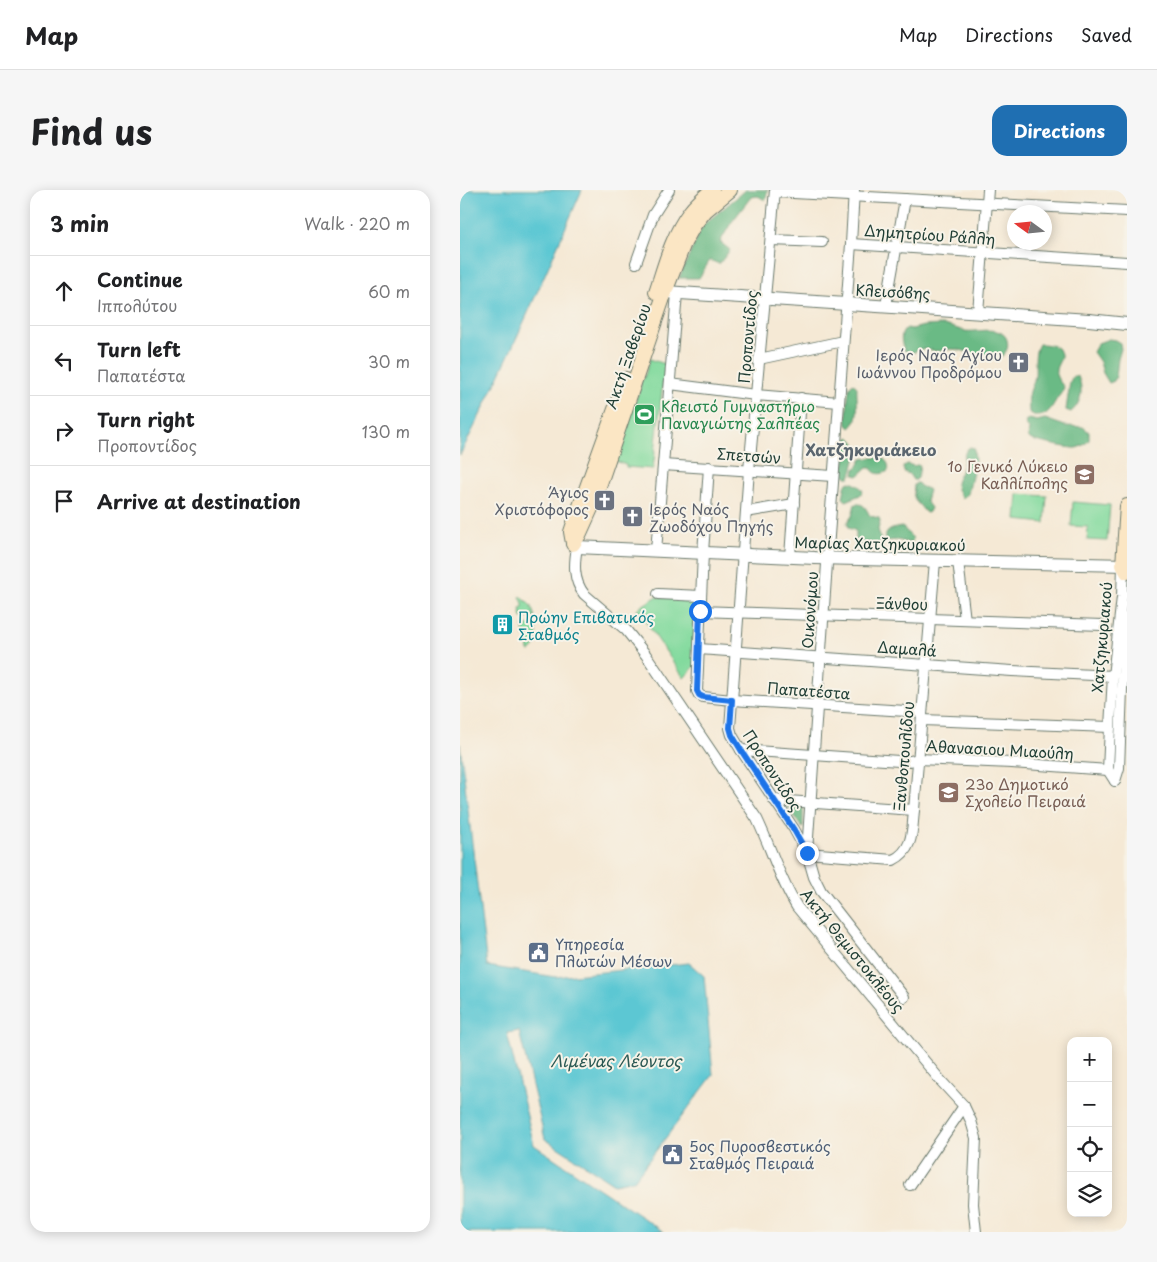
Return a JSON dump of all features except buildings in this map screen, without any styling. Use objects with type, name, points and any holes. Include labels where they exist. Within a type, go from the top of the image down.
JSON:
[{"type":"main road","name":"Ακτή Ξαβερίου","points":[[666,292],[672,243],[690,212],[712,190]]},
{"type":"main road","name":"Ακτή Ξαβερίου","points":[[575,546],[593,504],[678,258],[690,232],[706,210],[730,190]]},
{"type":"main road","name":"Χατζηκυριακού","points":[[1126,567],[1127,506]]},
{"type":"street","points":[[636,263],[651,220],[669,190]]},
{"type":"street","points":[[978,312],[988,190]]},
{"type":"street","points":[[775,191],[853,193],[905,199],[1127,211]]},
{"type":"street","name":"Προποντίδος","points":[[775,191],[749,470],[730,728],[741,750],[807,853]]},
{"type":"street","name":"Οικονόμου","points":[[807,853],[851,244],[853,193]]},
{"type":"street","points":[[886,306],[905,199]]},
{"type":"street","points":[[771,240],[822,242]]},
{"type":"street","name":"Δημητρίου Ράλλη","points":[[851,244],[1127,262]]},
{"type":"street","points":[[656,551],[670,384],[666,292]]},
{"type":"street","name":"Κλεισόβης","points":[[666,292],[978,312],[1127,324]]},
{"type":"street","points":[[760,360],[843,341]]},
{"type":"street","points":[[670,384],[756,395],[839,402]]},
{"type":"street","points":[[790,557],[801,398]]},
{"type":"street","name":"Σπετσών","points":[[663,465],[833,476]]},
{"type":"street","points":[[699,649],[709,468]]},
{"type":"street","points":[[746,512],[794,504]]},
{"type":"street","name":"Μαρίας Χατζηκυριακού","points":[[575,546],[790,557],[1126,567]]},
{"type":"street","name":"Ακτή Θεμιστοκλέους","points":[[575,546],[575,566],[580,589],[626,630],[652,664],[757,820],[784,885],[797,907],[941,1081],[964,1106],[976,1138],[973,1204],[976,1232]]},
{"type":"street","name":"Ξανθοπουλίδου","points":[[807,853],[893,860],[899,857],[909,846],[914,810],[935,561]]},
{"type":"street","points":[[958,561],[965,620]]},
{"type":"street","name":"Χατζηκυριακού","points":[[1126,567],[1113,676],[1110,727],[1108,770],[1115,781],[1119,768],[1127,617]]},
{"type":"street","points":[[658,594],[701,596]]},
{"type":"street","name":"Ξάνθου","points":[[700,611],[1102,625]]},
{"type":"street","name":"Δαμαλά","points":[[699,649],[736,650],[1012,671],[1113,676]]},
{"type":"street","name":"Παπατέστα","points":[[699,649],[697,691],[703,697],[922,716],[1110,727]]},
{"type":"street","name":"Αθανασιου Μιαούλη","points":[[741,750],[905,761],[918,759],[1012,763],[1108,770]]},
{"type":"street","points":[[774,800],[914,810]]},
{"type":"street","points":[[807,853],[814,877],[821,891],[904,997]]},
{"type":"street","points":[[910,1185],[964,1106]]},
{"type":"green space","points":[[746,190],[768,190],[765,200],[758,196],[751,197],[731,223],[720,242],[730,250],[719,264],[710,260],[699,278],[679,278],[703,225]]},
{"type":"green space","points":[[942,325],[965,331],[988,330],[1000,332],[1007,340],[1007,349],[1002,356],[997,358],[957,349],[937,351],[922,349],[910,353],[904,350],[901,338],[907,328]]},
{"type":"green space","points":[[1109,339],[1120,343],[1121,349],[1116,376],[1114,381],[1109,383],[1103,373],[1100,362],[1093,352],[1098,343]]},
{"type":"green space","points":[[1039,344],[1053,346],[1061,353],[1056,375],[1064,387],[1050,409],[1044,415],[1037,416],[1029,412],[1029,400],[1035,376],[1035,356]]},
{"type":"green space","name":"Κλειστό Γυμναστήριο Παναγιώτης Σαλπέας","points":[[650,359],[665,364],[653,469],[626,467],[626,465],[615,461]]},
{"type":"green space","points":[[1073,376],[1078,377],[1081,391],[1079,401],[1071,412],[1066,410],[1070,382]]},
{"type":"green space","points":[[853,383],[857,387],[857,415],[850,428],[847,425],[847,406],[849,389]]},
{"type":"green space","points":[[1029,419],[1037,421],[1045,419],[1065,426],[1083,427],[1089,432],[1089,440],[1076,448],[1032,440],[1029,438],[1029,428],[1025,421]]},
{"type":"green space","points":[[849,437],[856,446],[856,452],[851,475],[846,477],[844,468],[846,440]]},
{"type":"green space","points":[[970,447],[974,448],[975,463],[968,494],[962,498],[956,483],[965,454]]},
{"type":"green space","points":[[879,457],[887,462],[888,471],[878,474],[871,468],[867,468],[858,476],[854,475],[855,469],[862,459]]},
{"type":"green space","points":[[907,464],[920,465],[916,480],[913,480],[909,474],[904,472],[903,467]]},
{"type":"green space","points":[[851,482],[860,487],[863,492],[846,501],[843,498],[845,487],[847,483]]},
{"type":"green space","points":[[916,483],[929,490],[926,501],[931,508],[927,513],[914,498],[914,485]]},
{"type":"green space","points":[[1018,494],[1047,496],[1045,523],[1016,520]]},
{"type":"green space","points":[[1073,502],[1110,505],[1107,541],[1087,540],[1088,527],[1071,526]]},
{"type":"green space","points":[[855,504],[863,506],[870,516],[879,518],[879,544],[875,545],[867,542],[860,546],[856,544],[856,531],[849,528],[847,523],[852,516]]},
{"type":"green space","points":[[902,527],[913,538],[912,542],[885,541],[888,532]]},
{"type":"green space","points":[[521,596],[531,606],[535,617],[522,618],[520,609],[523,608],[523,603]]},
{"type":"green space","points":[[656,597],[698,598],[696,665],[684,678],[637,609]]},
{"type":"green space","points":[[536,625],[536,644],[529,652],[528,637],[524,636],[523,626]]},
{"type":"green space","points":[[787,805],[803,807],[802,828]]},
{"type":"water","points":[[460,190],[582,190],[508,356],[460,455]]},
{"type":"water","name":"Λιμένας Λέοντος","points":[[460,744],[487,966],[555,977],[689,963],[704,976],[713,1075],[634,1180],[614,1184],[545,1139],[519,1031],[507,1033],[534,1145],[664,1232],[460,1232]]},
{"type":"ferry route","points":[[460,1226],[463,1232]]},
{"type":"place","name":"Ιερός Ναός Αγίου Ιωάννου Προδρόμου","points":[[1018,363]]},
{"type":"place","name":"Κλειστό Γυμναστήριο Παναγιώτης Σαλπέας","points":[[645,414]]},
{"type":"place","name":"1ο Γενικό Λύκειο Καλλίπολης","points":[[1084,474]]},
{"type":"place","name":"Άγιος Χριστόφορος","points":[[605,500]]},
{"type":"place","name":"Ιερός Ναός Ζωοδόχου Πηγής","points":[[633,517]]},
{"type":"place","name":"Πρώην Επιβατικός Σταθμός","points":[[502,625]]},
{"type":"place","name":"23ο Δημοτικό Σχολείο Πειραιά","points":[[949,792]]},
{"type":"place","name":"Υπηρεσία Πλωτών Μέσων","points":[[539,952]]},
{"type":"place","name":"5ος Πυροσβεστικός Σταθμός Πειραιά","points":[[673,1154]]},
{"type":"district","name":"Χατζηκυριάκειο","points":[[871,449]]},
{"type":"route","points":[[700,611],[697,691],[703,697],[732,700],[730,728],[732,735],[807,853]]}]
